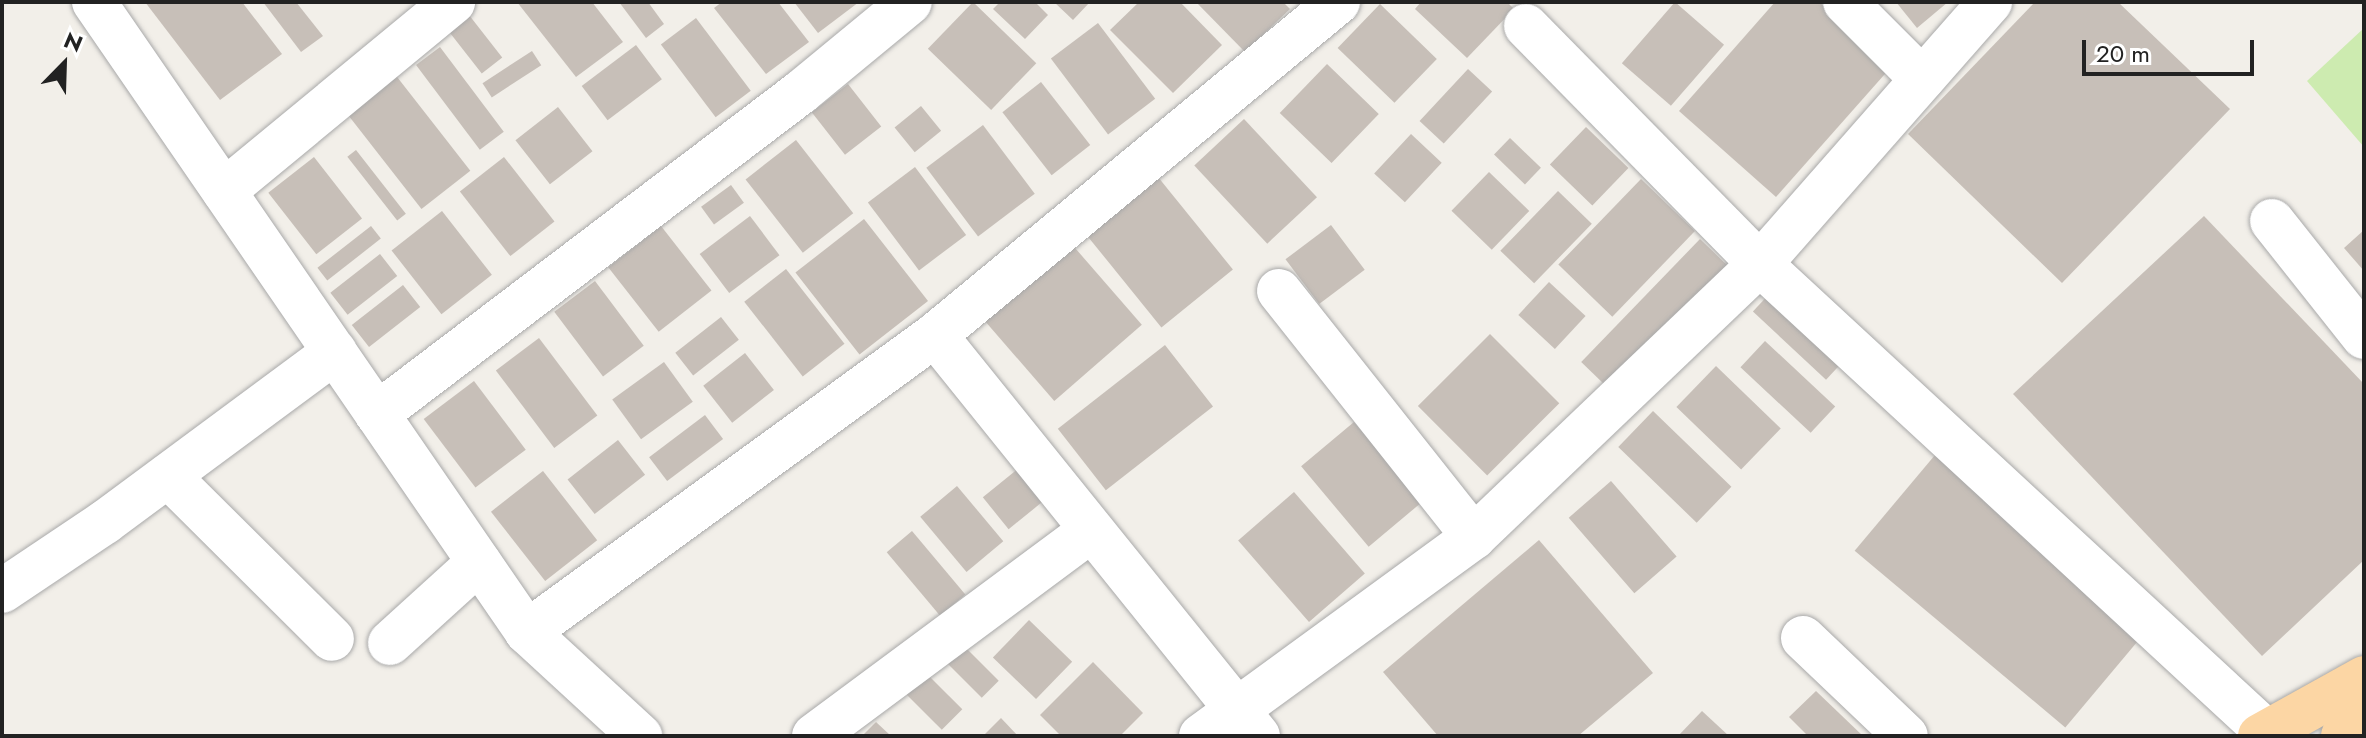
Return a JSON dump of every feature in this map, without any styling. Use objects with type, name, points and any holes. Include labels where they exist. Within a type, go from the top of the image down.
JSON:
[{"type":"main road","points":[[2266,734],[2364,678]]},
{"type":"main road","points":[[2343,736],[2364,725]]},
{"type":"street","points":[[94,2],[527,632],[640,736]]},
{"type":"street","points":[[224,191],[453,2]]},
{"type":"street","points":[[377,414],[801,92],[910,2]]},
{"type":"street","points":[[527,632],[935,335],[1338,2]]},
{"type":"street","points":[[1845,2],[1922,79]]},
{"type":"street","points":[[1201,736],[1247,723],[1474,537],[1760,264],[1990,2]]},
{"type":"street","points":[[1526,26],[1760,264],[2266,734]]},
{"type":"street","points":[[2272,221],[2364,337]]},
{"type":"street","points":[[1279,291],[1474,537]]},
{"type":"street","points":[[935,335],[1247,723]]},
{"type":"street","points":[[2,591],[168,476],[335,352]]},
{"type":"street","points":[[168,476],[332,639]]},
{"type":"street","points":[[814,736],[1091,530]]},
{"type":"street","points":[[390,643],[479,562]]},
{"type":"street","points":[[1803,638],[1906,736]]},
{"type":"green space","points":[[2364,28],[2364,147],[2307,81]]},
{"type":"building","points":[[145,2],[242,2],[282,54],[220,100]]},
{"type":"building","points":[[263,2],[296,2],[323,36],[301,52]]},
{"type":"building","points":[[517,2],[592,2],[623,42],[576,77]]},
{"type":"building","points":[[619,2],[648,2],[664,24],[646,38]]},
{"type":"building","points":[[722,2],[778,2],[809,42],[766,74],[714,8]]},
{"type":"building","points":[[794,2],[859,2],[818,33]]},
{"type":"building","points":[[973,2],[1036,63],[991,110],[928,49]]},
{"type":"building","points":[[1000,2],[1035,2],[1048,15],[1025,39],[993,9]]},
{"type":"building","points":[[1054,2],[1090,2],[1073,20]]},
{"type":"building","points":[[1139,2],[1180,2],[1222,45],[1173,93],[1110,30]]},
{"type":"building","points":[[1196,2],[1283,2],[1290,9],[1245,52]]},
{"type":"building","points":[[1421,2],[1507,2],[1514,9],[1467,58],[1415,9]]},
{"type":"building","points":[[1675,2],[1724,45],[1671,106],[1622,63]]},
{"type":"building","points":[[1775,2],[1819,2],[1892,66],[1776,197],[1679,111]]},
{"type":"building","points":[[1896,2],[1948,2],[1917,28]]},
{"type":"building","points":[[2035,2],[2118,2],[2230,109],[2062,283],[1908,134]]},
{"type":"building","points":[[1380,4],[1437,59],[1394,103],[1338,48]]},
{"type":"building","points":[[469,15],[502,58],[482,74],[449,31]]},
{"type":"building","points":[[696,18],[751,91],[716,117],[661,44]]},
{"type":"building","points":[[1098,23],[1155,99],[1108,134],[1051,59]]},
{"type":"building","points":[[636,45],[662,79],[608,120],[582,86]]},
{"type":"building","points":[[440,47],[504,132],[480,150],[416,65]]},
{"type":"building","points":[[532,51],[541,65],[492,97],[483,83]]},
{"type":"building","points":[[1327,64],[1379,114],[1332,163],[1280,113]]},
{"type":"building","points":[[1468,69],[1492,92],[1444,143],[1420,121]]},
{"type":"building","points":[[394,73],[470,171],[421,209],[345,111]]},
{"type":"building","points":[[1041,82],[1090,145],[1052,175],[1002,112]]},
{"type":"building","points":[[848,84],[881,127],[845,155],[812,112]]},
{"type":"building","points":[[921,106],[941,131],[915,152],[895,127]]},
{"type":"building","points":[[558,107],[592,151],[550,184],[515,140]]},
{"type":"building","points":[[1244,119],[1317,197],[1267,244],[1194,165]]},
{"type":"building","points":[[983,125],[1035,194],[978,236],[926,168]]},
{"type":"building","points":[[1586,127],[1628,168],[1592,205],[1550,164]]},
{"type":"building","points":[[1411,134],[1442,163],[1405,202],[1374,173]]},
{"type":"building","points":[[1510,138],[1541,168],[1525,184],[1494,155]]},
{"type":"building","points":[[796,140],[853,213],[803,253],[746,179]]},
{"type":"building","points":[[356,150],[406,214],[397,221],[347,157]]},
{"type":"building","points":[[314,157],[362,218],[316,254],[268,193]]},
{"type":"building","points":[[504,157],[554,222],[510,256],[460,191]]},
{"type":"building","points":[[915,167],[966,235],[919,270],[868,203]]},
{"type":"building","points":[[1489,172],[1529,211],[1492,250],[1451,211]]},
{"type":"building","points":[[1158,177],[1233,269],[1161,327],[1087,235]]},
{"type":"building","points":[[1641,179],[1695,231],[1612,317],[1558,265]]},
{"type":"building","points":[[731,185],[744,203],[714,225],[701,207]]},
{"type":"building","points":[[1558,191],[1592,224],[1534,283],[1500,251]]},
{"type":"building","points":[[442,211],[492,275],[441,314],[392,250]]},
{"type":"building","points":[[750,216],[779,255],[729,293],[700,254]]},
{"type":"building","points":[[2204,216],[2364,384],[2364,560],[2262,656],[2013,394]]},
{"type":"building","points":[[864,219],[928,301],[859,355],[795,273]]},
{"type":"building","points":[[1331,225],[1365,270],[1319,304],[1285,259]]},
{"type":"building","points":[[371,226],[381,239],[327,280],[317,268]]},
{"type":"building","points":[[661,226],[711,291],[659,332],[608,267]]},
{"type":"building","points":[[2364,230],[2364,271],[2344,248]]},
{"type":"building","points":[[1700,239],[1734,272],[1615,395],[1581,362]]},
{"type":"building","points":[[1069,241],[1142,325],[1054,401],[981,317]]},
{"type":"building","points":[[380,254],[397,276],[348,315],[330,293]]},
{"type":"building","points":[[786,269],[844,344],[803,376],[744,302]]},
{"type":"building","points":[[595,281],[644,346],[603,376],[554,312]]},
{"type":"building","points":[[1549,282],[1586,316],[1555,349],[1518,315]]},
{"type":"building","points":[[403,285],[420,307],[369,347],[352,325]]},
{"type":"building","points":[[1772,291],[1845,359],[1826,380],[1753,311]]},
{"type":"building","points":[[721,317],[739,340],[693,376],[675,353]]},
{"type":"building","points":[[1490,334],[1559,403],[1487,475],[1418,406]]},
{"type":"building","points":[[539,338],[597,415],[554,448],[496,370]]},
{"type":"building","points":[[1765,341],[1835,406],[1811,433],[1740,367]]},
{"type":"building","points":[[1165,345],[1213,406],[1106,490],[1058,429]]},
{"type":"building","points":[[745,353],[774,390],[732,423],[703,386]]},
{"type":"building","points":[[664,362],[693,402],[641,439],[612,400]]},
{"type":"building","points":[[1716,366],[1781,429],[1741,470],[1676,407]]},
{"type":"building","points":[[474,381],[526,450],[475,488],[424,419]]},
{"type":"building","points":[[1653,411],[1731,487],[1697,523],[1618,447]]},
{"type":"building","points":[[705,415],[723,439],[667,481],[649,457]]},
{"type":"building","points":[[1354,422],[1421,502],[1369,547],[1301,466]]},
{"type":"building","points":[[618,440],[645,475],[595,514],[568,479]]},
{"type":"building","points":[[1935,455],[2146,632],[2065,728],[1855,551]]},
{"type":"building","points":[[1024,464],[1050,496],[1009,529],[983,497]]},
{"type":"building","points":[[543,471],[597,540],[545,581],[491,512]]},
{"type":"building","points":[[1611,481],[1677,556],[1634,593],[1569,518]]},
{"type":"building","points":[[957,486],[1003,541],[967,572],[920,517]]},
{"type":"building","points":[[1294,492],[1365,574],[1309,622],[1238,541]]},
{"type":"building","points":[[912,531],[965,595],[940,616],[887,552]]},
{"type":"building","points":[[1539,540],[1653,673],[1578,736],[1438,736],[1383,672]]},
{"type":"building","points":[[1029,620],[1072,662],[1036,699],[993,657]]},
{"type":"building","points":[[957,639],[999,681],[982,698],[940,656]]},
{"type":"building","points":[[1093,662],[1143,713],[1120,736],[1061,736],[1040,715]]},
{"type":"building","points":[[922,669],[962,709],[942,730],[901,690]]},
{"type":"building","points":[[1816,691],[1863,736],[1808,736],[1789,717]]},
{"type":"building","points":[[1702,711],[1729,736],[1678,736]]},
{"type":"building","points":[[1001,718],[1018,736],[983,736]]},
{"type":"building","points":[[876,722],[891,736],[862,736]]}]
